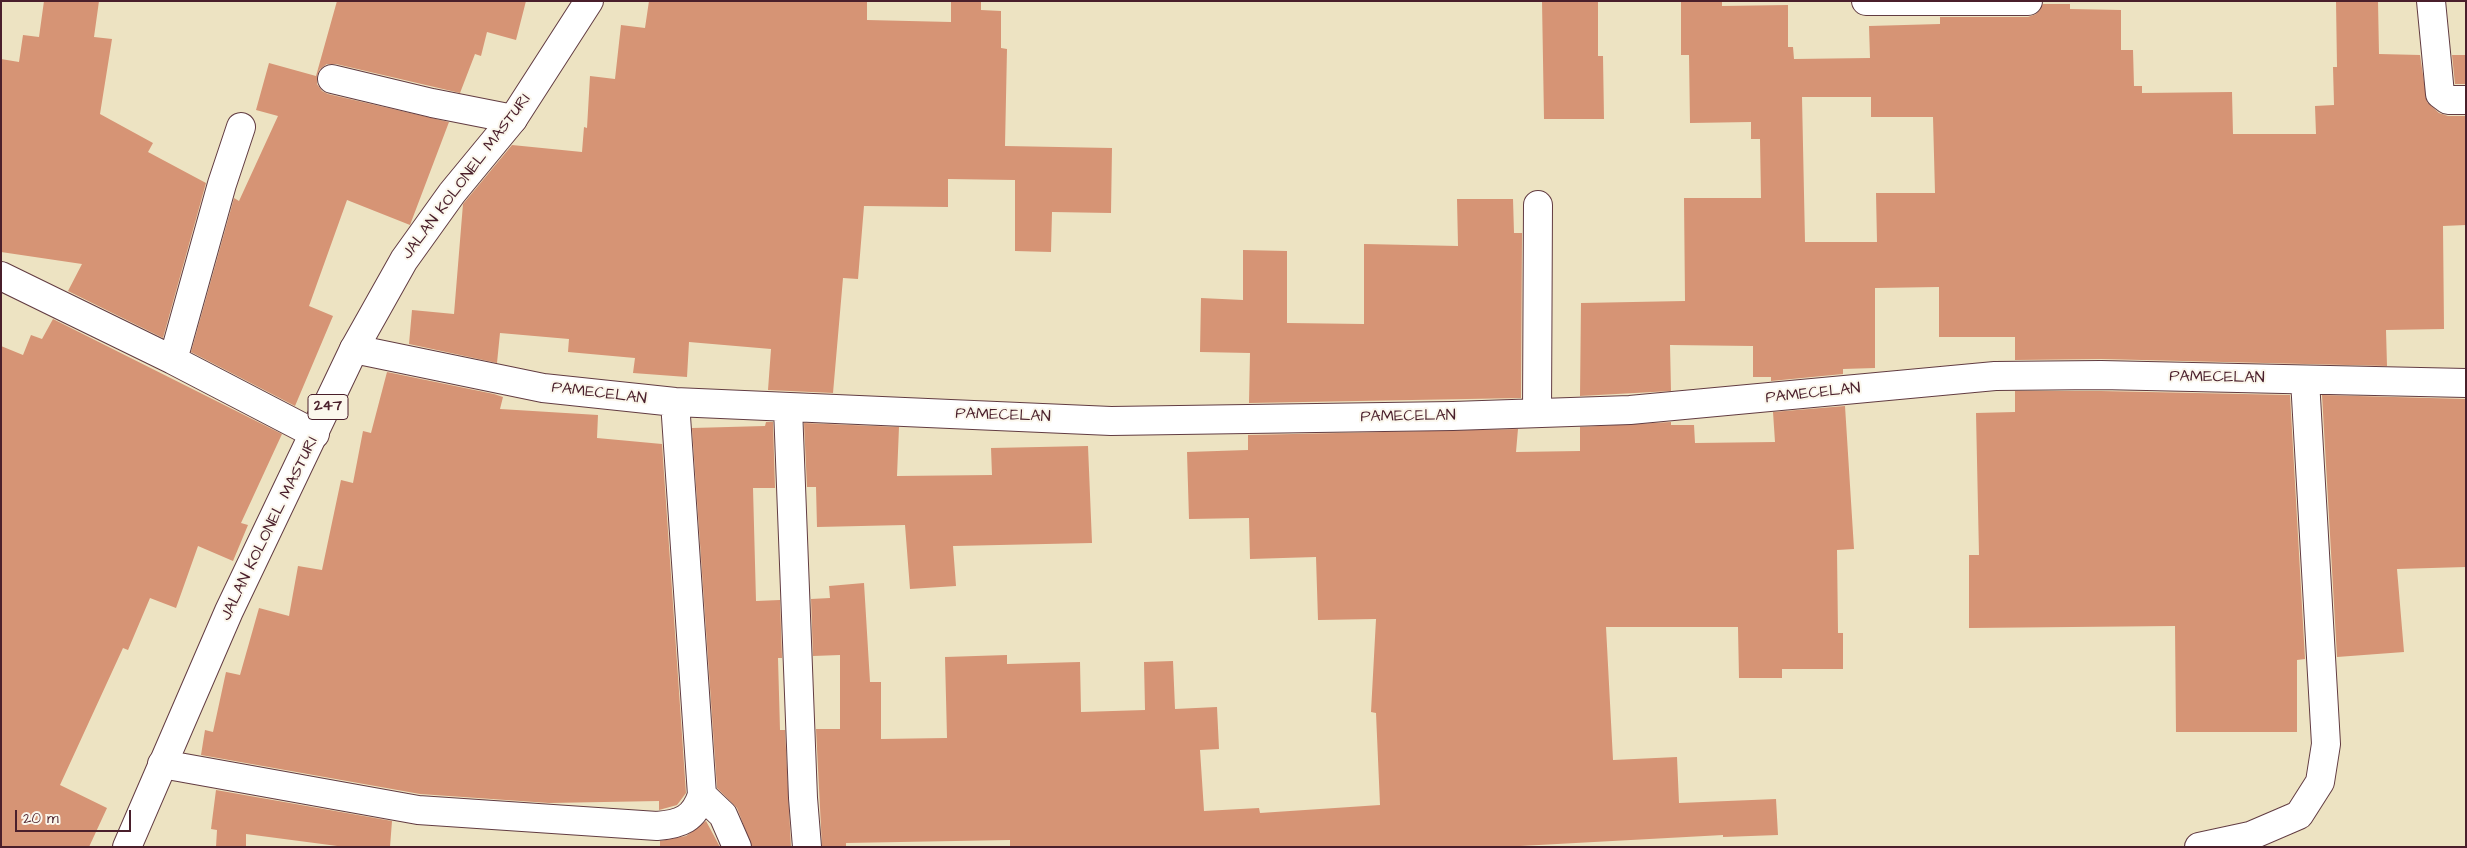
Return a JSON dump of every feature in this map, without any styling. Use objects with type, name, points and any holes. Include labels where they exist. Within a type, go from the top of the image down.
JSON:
[{"type":"street","name":"JALAN KOLONEL MASTURI","points":[[127,847],[229,612],[354,349],[404,260],[452,193],[513,119],[589,1]]},
{"type":"street","points":[[1866,1],[2028,1]]},
{"type":"street","points":[[2431,1],[2440,94],[2448,100],[2466,100]]},
{"type":"street","points":[[332,79],[432,103],[513,119]]},
{"type":"street","points":[[173,360],[222,184],[242,127]]},
{"type":"street","points":[[1537,413],[1538,205]]},
{"type":"street","points":[[1,276],[173,360],[315,434]]},
{"type":"street","name":"PAMECELAN","points":[[354,349],[544,388],[675,402],[1111,421],[1537,413],[1683,407],[1995,376],[2101,375],[2466,383]]},
{"type":"street","points":[[2199,847],[2250,836],[2299,815],[2320,782],[2326,744],[2305,380]]},
{"type":"street","points":[[162,764],[418,810],[657,826],[673,825],[687,818],[697,809],[702,795],[675,402]]},
{"type":"street","points":[[788,408],[803,798],[807,847]]},
{"type":"street","points":[[702,795],[723,815],[737,847]]},
{"type":"building","points":[[44,1],[99,1],[94,37],[112,39],[100,114],[153,143],[148,152],[206,183],[163,338],[68,291],[82,264],[1,252],[1,59],[19,62],[23,35],[39,37]]},
{"type":"building","points":[[337,1],[526,1],[516,40],[487,32],[481,56],[475,54],[460,93],[336,64],[327,64],[320,69],[317,76],[317,84],[322,91],[328,94],[449,122],[410,225],[347,200],[309,306],[333,316],[295,406],[191,352],[234,198],[239,201],[278,116],[256,110],[269,63],[316,76]]},
{"type":"building","points":[[649,1],[867,1],[867,20],[951,22],[951,1],[981,1],[981,10],[1001,11],[1001,48],[1007,49],[1005,146],[1112,148],[1111,213],[1052,212],[1051,252],[1015,251],[1015,180],[948,179],[948,207],[864,206],[858,279],[843,278],[833,393],[768,390],[771,349],[689,342],[687,377],[633,373],[635,358],[568,352],[569,339],[500,333],[497,363],[409,344],[412,310],[454,314],[463,204],[512,145],[582,152],[584,127],[587,128],[590,76],[615,79],[621,25],[645,28]]},
{"type":"building","points":[[1542,1],[1598,1],[1598,56],[1603,56],[1604,119],[1544,119]]},
{"type":"building","points":[[1681,1],[1722,1],[1722,6],[1788,5],[1788,47],[1793,47],[1794,59],[1870,58],[1869,26],[1940,24],[1940,17],[2028,17],[2036,14],[2043,4],[2070,4],[2070,9],[2121,10],[2121,50],[2133,50],[2134,86],[2142,86],[2142,93],[2232,92],[2233,134],[2316,134],[2315,106],[2334,105],[2333,67],[2337,67],[2336,1],[2378,1],[2379,54],[2420,55],[2427,102],[2439,113],[2448,116],[2466,116],[2466,225],[2443,226],[2444,329],[2386,330],[2387,366],[2101,359],[2015,360],[2015,337],[1939,337],[1939,287],[1875,288],[1875,368],[1843,369],[1843,374],[1771,381],[1771,377],[1753,377],[1753,346],[1670,345],[1671,391],[1580,396],[1581,303],[1685,301],[1684,198],[1761,198],[1760,139],[1751,139],[1751,122],[1690,123],[1689,55],[1681,55]],"holes":[[[1802,97],[1871,97],[1871,117],[1933,117],[1935,193],[1876,193],[1877,242],[1805,242]]]},
{"type":"building","points":[[2452,55],[2466,55],[2466,84],[2455,84]]},
{"type":"building","points":[[1457,199],[1513,199],[1514,233],[1522,233],[1521,398],[1249,403],[1250,353],[1200,352],[1201,298],[1243,300],[1243,250],[1287,251],[1287,323],[1364,324],[1364,244],[1458,246]]},
{"type":"building","points":[[53,319],[282,434],[241,523],[248,525],[233,561],[198,546],[176,608],[150,598],[128,650],[123,648],[60,785],[107,808],[89,847],[1,847],[1,346],[23,355],[31,335],[42,339]]},
{"type":"building","points":[[387,372],[494,394],[503,397],[500,409],[598,415],[597,438],[662,444],[686,793],[677,805],[659,810],[659,801],[549,803],[420,794],[201,755],[205,730],[213,732],[226,672],[240,675],[259,608],[289,616],[298,566],[322,570],[341,480],[353,483],[363,431],[371,433]]},
{"type":"building","points":[[2015,391],[2290,395],[2305,659],[2297,660],[2297,732],[2176,732],[2175,626],[1969,628],[1969,555],[1979,555],[1976,413],[2015,412]]},
{"type":"building","points":[[2322,395],[2466,399],[2466,567],[2397,569],[2404,652],[2337,657]]},
{"type":"building","points":[[1845,406],[1854,549],[1837,550],[1838,633],[1843,633],[1843,669],[1782,669],[1782,678],[1739,678],[1738,627],[1606,627],[1613,760],[1677,757],[1679,803],[1776,799],[1778,835],[1723,837],[1723,835],[1502,847],[1010,847],[1010,840],[846,843],[846,847],[822,847],[816,729],[840,729],[840,655],[813,656],[811,599],[830,598],[829,586],[864,583],[870,682],[881,682],[881,739],[947,738],[945,657],[1007,655],[1007,664],[1080,662],[1081,712],[1145,710],[1144,662],[1173,661],[1175,709],[1217,707],[1219,749],[1200,750],[1204,811],[1259,808],[1260,813],[1380,805],[1376,713],[1371,712],[1376,619],[1318,620],[1316,557],[1250,559],[1249,518],[1189,519],[1187,452],[1248,450],[1248,435],[1518,429],[1516,452],[1580,451],[1580,427],[1671,422],[1671,425],[1694,425],[1695,443],[1775,442],[1773,412]]},
{"type":"building","points":[[766,422],[773,422],[775,488],[753,488],[756,601],[780,600],[782,658],[778,658],[780,730],[785,730],[791,847],[752,847],[737,808],[717,788],[692,428],[765,426]]},
{"type":"building","points":[[804,423],[899,427],[897,476],[992,475],[991,448],[1088,446],[1092,543],[953,546],[956,586],[910,589],[905,525],[817,527],[816,487],[807,487]]},
{"type":"building","points":[[216,790],[392,821],[390,847],[345,847],[246,834],[246,847],[216,847],[217,830],[211,829]]},
{"type":"building","points":[[706,821],[720,847],[660,847],[660,841],[686,836]]}]
